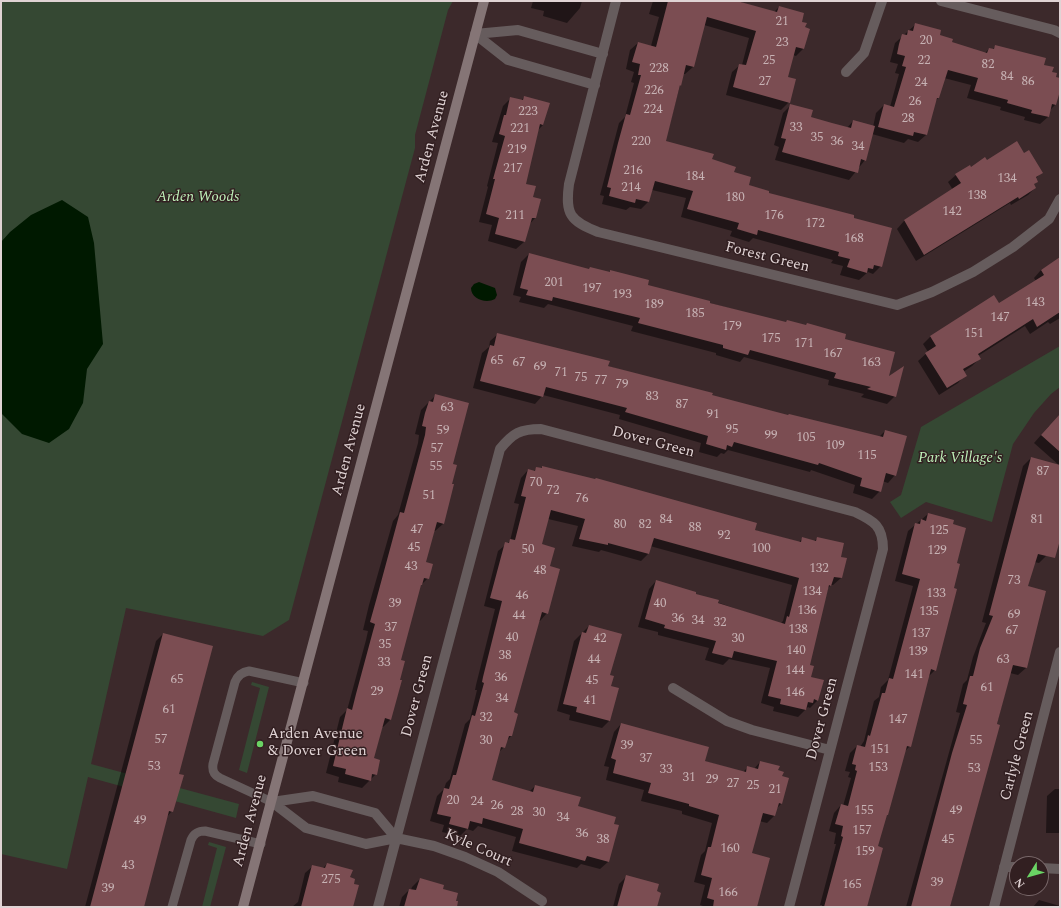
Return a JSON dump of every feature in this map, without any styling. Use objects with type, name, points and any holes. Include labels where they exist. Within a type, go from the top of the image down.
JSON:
[{"type":"street","name":"Arden Avenue","points":[[244,907],[484,1]]},
{"type":"street","name":"Forest Green","points":[[616,1],[569,184],[567,200],[571,215],[581,225],[613,236],[897,305],[932,292],[972,272],[1013,248],[1049,219],[1060,199]]},
{"type":"street","points":[[846,72],[864,53],[882,1]]},
{"type":"street","points":[[941,1],[1054,30],[1060,33]]},
{"type":"street","points":[[475,34],[518,30],[603,54]]},
{"type":"street","points":[[475,34],[508,60],[595,85]]},
{"type":"street","name":"Dover Green","points":[[378,907],[500,449],[508,439],[517,433],[528,429],[541,429],[855,512],[867,518],[878,527],[883,537],[882,549],[789,907]]},
{"type":"street","name":"Carlyle Green","points":[[994,907],[1060,652]]},
{"type":"street","points":[[673,688],[727,721],[752,730],[830,750]]},
{"type":"street","points":[[272,802],[314,796],[375,813],[396,838]]},
{"type":"street","name":"Kyle Court","points":[[272,802],[306,828],[366,844],[396,838],[434,846],[465,857],[498,872],[542,901]]},
{"type":"street","points":[[1004,867],[1009,867]]},
{"type":"street","points":[[1049,868],[1060,869]]},
{"type":"lane","points":[[272,802],[220,778],[214,773],[213,764],[235,682],[241,673],[249,671],[304,683]]},
{"type":"lane","points":[[172,907],[191,840],[193,835],[197,832],[205,831],[261,844]]},
{"type":"green space","name":"Arden Woods","points":[[1,1],[453,1],[448,10],[415,135],[415,148],[289,620],[263,636],[126,608],[91,764],[239,804],[236,818],[88,777],[67,869],[1,854]]},
{"type":"green space","name":"Park Village's","points":[[1060,346],[1060,387],[1051,394],[1034,413],[1013,444],[992,522],[926,502],[901,518],[890,502],[901,495],[921,427]]},
{"type":"green space","points":[[252,682],[269,687],[247,773],[239,770],[260,688],[251,685]]},
{"type":"green space","points":[[209,842],[226,847],[210,907],[202,907],[217,848],[208,845]]},
{"type":"shaded area","points":[[62,200],[88,217],[94,243],[103,344],[87,369],[83,403],[69,429],[49,443],[22,434],[1,413],[1,242],[10,232],[31,215]]},
{"type":"shaded area","points":[[479,282],[495,288],[497,295],[495,299],[483,301],[473,295],[471,288],[474,284]]},
{"type":"building","points":[[668,1],[737,1],[777,12],[779,6],[804,13],[802,22],[807,23],[805,27],[810,29],[804,49],[796,47],[788,77],[796,79],[790,103],[733,87],[739,64],[746,65],[756,31],[707,17],[694,67],[686,65],[666,141],[714,154],[712,159],[736,167],[734,172],[751,177],[749,185],[769,191],[769,193],[854,215],[854,218],[892,228],[882,267],[874,265],[873,269],[868,268],[867,273],[847,267],[850,259],[838,256],[839,252],[758,230],[757,235],[737,229],[739,223],[687,209],[693,191],[655,181],[649,202],[636,199],[635,203],[609,196],[611,188],[607,187],[618,143],[626,114],[630,115],[641,75],[638,75],[640,64],[632,62],[638,42],[656,47]]},
{"type":"building","points":[[915,23],[941,30],[940,35],[953,39],[952,42],[987,53],[989,48],[994,49],[995,45],[1046,58],[1044,65],[1054,67],[1052,72],[1057,73],[1056,77],[1060,78],[1060,91],[1056,105],[1052,104],[1049,117],[1031,113],[1032,110],[1007,103],[1008,100],[974,91],[978,78],[948,70],[939,98],[937,98],[927,135],[914,132],[913,136],[878,127],[884,104],[894,107],[906,67],[902,66],[905,56],[897,54],[902,34],[907,35],[908,30],[913,31]]},
{"type":"building","points":[[524,96],[550,103],[543,125],[540,124],[526,184],[536,186],[533,197],[541,199],[536,218],[532,218],[525,242],[495,234],[499,218],[486,214],[495,179],[493,179],[505,136],[499,134],[504,115],[506,115],[510,97],[523,100]]},
{"type":"building","points":[[790,104],[813,110],[811,117],[851,128],[853,120],[875,126],[866,161],[861,159],[858,173],[782,152],[786,139],[781,138]]},
{"type":"building","points":[[1017,141],[1024,153],[1029,150],[1043,173],[1036,177],[1038,182],[1034,184],[1036,188],[1019,199],[1018,197],[924,255],[904,220],[961,183],[955,174],[970,165],[971,167],[985,157],[987,160]]},
{"type":"building","points":[[529,253],[589,269],[590,267],[610,272],[610,270],[649,280],[648,285],[710,301],[710,303],[786,322],[787,320],[806,325],[807,323],[846,334],[845,339],[895,352],[889,376],[904,366],[896,397],[867,389],[871,387],[834,378],[836,373],[750,350],[748,355],[723,348],[723,345],[638,323],[640,318],[553,297],[552,301],[526,295],[528,290],[520,288]]},
{"type":"building","points":[[1060,257],[1060,312],[1037,327],[1033,319],[978,354],[981,359],[963,369],[967,376],[947,388],[925,353],[936,346],[930,336],[994,295],[999,303],[1044,275],[1041,270]]},
{"type":"building","points":[[497,333],[610,361],[608,366],[713,393],[712,395],[788,415],[883,437],[885,430],[907,436],[896,476],[886,473],[881,492],[860,486],[862,478],[819,463],[818,465],[734,442],[732,447],[727,445],[726,450],[706,444],[708,436],[625,412],[627,408],[546,387],[543,397],[480,381],[490,345],[494,346]]},
{"type":"building","points":[[435,394],[469,403],[453,464],[457,465],[444,524],[437,522],[426,562],[433,564],[429,579],[424,578],[421,585],[401,660],[405,661],[400,680],[402,680],[391,720],[385,718],[374,758],[380,760],[377,775],[372,774],[371,781],[345,774],[346,769],[333,766],[347,708],[352,710],[375,624],[370,622],[400,512],[404,513],[425,435],[426,427],[422,426],[425,413],[429,401],[433,402]]},
{"type":"building","points":[[1060,414],[1060,452],[1041,435]]},
{"type":"building","points":[[1031,457],[1060,465],[1060,540],[1055,558],[1038,554],[1028,586],[1046,591],[1027,668],[1013,665],[997,724],[1000,725],[950,907],[911,907],[952,753],[967,705],[963,704],[970,676],[973,676],[980,648],[993,616],[989,615]]},
{"type":"building","points":[[542,466],[596,478],[757,523],[755,530],[801,542],[802,537],[816,541],[817,537],[844,543],[841,557],[847,558],[842,578],[834,577],[831,586],[829,585],[810,665],[814,666],[811,677],[824,680],[818,701],[814,699],[813,703],[808,702],[806,710],[780,704],[781,699],[768,696],[777,661],[734,651],[732,658],[712,653],[716,641],[664,628],[665,625],[645,619],[656,580],[696,592],[696,594],[719,600],[718,603],[785,624],[787,616],[789,617],[799,578],[654,538],[649,554],[608,543],[608,545],[579,539],[585,519],[551,510],[542,544],[555,548],[550,566],[560,569],[548,614],[542,612],[514,712],[518,714],[512,736],[509,736],[505,748],[501,747],[492,780],[533,792],[535,785],[581,797],[578,806],[616,817],[614,824],[619,825],[609,862],[587,856],[585,861],[519,843],[523,829],[483,818],[482,824],[470,821],[468,829],[449,824],[451,817],[437,814],[444,788],[449,789],[453,775],[456,775],[472,715],[475,716],[484,683],[482,682],[483,677],[502,601],[490,598],[505,542],[509,543],[510,539],[515,540],[526,497],[521,496],[528,469],[535,471],[536,467],[542,468]]},
{"type":"building","points":[[928,513],[954,520],[953,524],[966,528],[957,563],[960,564],[954,588],[957,589],[936,671],[931,669],[911,747],[907,746],[878,846],[883,848],[867,907],[824,907],[843,837],[841,836],[843,826],[835,824],[841,804],[848,806],[857,771],[855,770],[856,765],[852,764],[857,745],[865,747],[868,735],[870,736],[882,693],[885,693],[889,678],[893,679],[920,579],[902,574],[915,523],[920,524],[921,519],[926,521]]},
{"type":"building","points":[[589,625],[622,634],[610,675],[614,676],[611,686],[619,688],[610,721],[576,712],[577,707],[563,704],[582,632],[586,633]]},
{"type":"building","points":[[163,633],[213,646],[179,774],[184,775],[173,812],[169,811],[144,907],[90,907]]},
{"type":"building","points":[[621,723],[709,747],[705,761],[746,772],[747,766],[758,769],[760,761],[780,766],[778,770],[784,772],[782,776],[789,778],[782,804],[779,803],[775,816],[763,813],[752,853],[770,858],[757,907],[713,907],[714,900],[707,898],[712,878],[701,875],[708,847],[711,847],[719,815],[689,806],[689,804],[648,793],[651,783],[613,773],[616,760],[611,758]]},
{"type":"building","points":[[327,863],[353,870],[350,877],[355,879],[354,884],[359,885],[353,907],[301,907],[312,865],[325,868]]},
{"type":"building","points":[[626,875],[659,884],[657,891],[661,893],[657,907],[617,907]]},
{"type":"building","points":[[420,878],[444,885],[443,889],[458,893],[456,901],[458,901],[457,907],[404,907],[409,889],[416,890]]},
{"type":"place","name":"Arden Avenue & Dover Green","points":[[260,744]]}]
